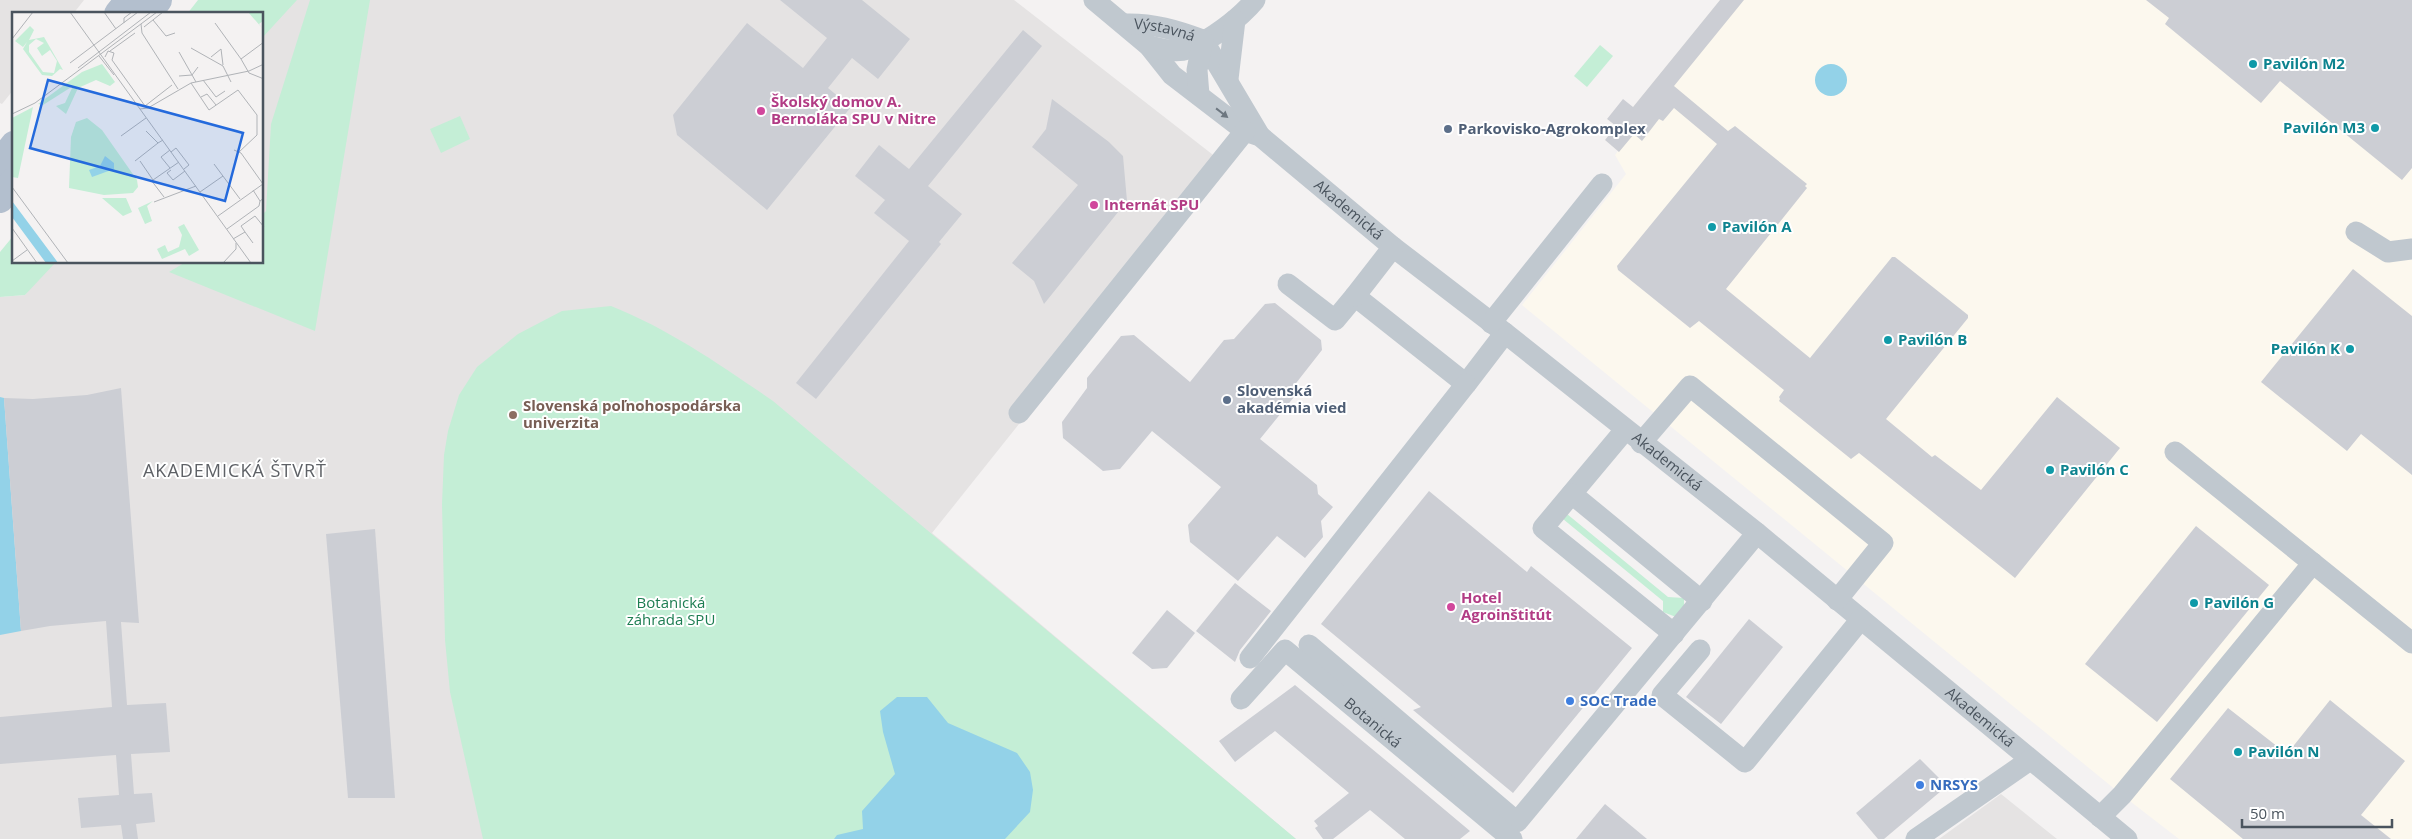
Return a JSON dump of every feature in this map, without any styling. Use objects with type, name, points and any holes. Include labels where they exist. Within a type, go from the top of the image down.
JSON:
[{"type":"main road","points":[[120,12],[129,0]]},
{"type":"main road","points":[[149,12],[158,0]]},
{"type":"main road","points":[[0,163],[12,148]]},
{"type":"main road","points":[[0,199],[12,184]]},
{"type":"street","points":[[1094,0],[1149,46]]},
{"type":"street","name":"Výstavná","points":[[1149,46],[1160,49],[1186,49],[1235,20],[1255,0]]},
{"type":"street","points":[[1228,79],[1235,20]]},
{"type":"street","name":"Výstavná","points":[[1124,24],[1145,23],[1167,27],[1203,40]]},
{"type":"street","points":[[1019,413],[1252,134],[1228,79],[1203,40]]},
{"type":"street","points":[[1199,95],[1197,70],[1203,40]]},
{"type":"street","name":"Akademická","points":[[1149,46],[1172,74],[1252,134],[1633,437],[1757,533],[2127,839]]},
{"type":"street","points":[[1250,658],[1466,384],[1498,328],[1602,184]]},
{"type":"street","points":[[2356,232],[2388,252],[2412,250]]},
{"type":"street","points":[[1288,284],[1335,320],[1393,247]]},
{"type":"street","points":[[1355,296],[1466,384]]},
{"type":"street","points":[[1674,634],[1543,528],[1572,494],[1690,386],[1883,543],[1837,600]]},
{"type":"street","points":[[2175,452],[2412,644]]},
{"type":"street","points":[[1572,494],[1702,601]]},
{"type":"street","points":[[1309,645],[1517,822],[1757,533]]},
{"type":"street","points":[[2100,817],[2122,795],[2313,563]]},
{"type":"street","points":[[1700,650],[1662,695],[1745,762],[1861,620]]},
{"type":"street","name":"Botanická","points":[[1241,699],[1285,650],[1512,839]]},
{"type":"street","points":[[1916,839],[2030,760]]},
{"type":"shaded area","points":[[0,0],[84,0],[75,12],[12,12],[12,92],[2,104],[0,103]]},
{"type":"shaded area","name":"Slovenská poľnohospodárska univerzita","points":[[257,0],[1014,0],[1226,165],[932,533],[1296,839],[0,839],[0,297],[25,295],[50,264],[264,264],[264,12],[261,12]]},
{"type":"shaded area","points":[[1720,0],[2412,0],[2412,839],[2179,839],[2122,795],[1522,305],[1626,174],[1615,155],[1618,151],[1605,140],[1616,126],[1607,119],[1613,112],[1633,107]]},
{"type":"shaded area","points":[[2001,794],[2057,839],[1939,839]]},
{"type":"green space","points":[[198,0],[297,0],[264,36],[264,12],[189,12]]},
{"type":"green space","points":[[310,0],[370,0],[315,331],[169,272],[182,264],[264,264],[264,213],[266,211],[271,124]]},
{"type":"green space","points":[[1600,45],[1613,56],[1587,87],[1574,76]]},
{"type":"green space","points":[[460,116],[470,139],[441,153],[430,129]]},
{"type":"green space","points":[[12,237],[12,264],[54,264],[25,295],[0,297],[0,252]]},
{"type":"green space","name":"Botanická záhrada SPU","points":[[611,306],[633,315],[674,337],[773,401],[1296,839],[483,839],[450,692],[445,640],[442,504],[444,455],[448,431],[459,395],[477,367],[518,334],[562,311]]},
{"type":"green space","points":[[1567,514],[1668,597],[1684,598],[1684,609],[1676,617],[1663,612],[1663,601],[1563,519]]},
{"type":"water","points":[[1831,64],[1837,65],[1842,69],[1846,74],[1846,86],[1842,91],[1837,95],[1831,96],[1825,95],[1820,91],[1816,86],[1815,80],[1816,74],[1820,69],[1825,65]]},
{"type":"water","points":[[0,397],[4,398],[21,631],[0,635]]},
{"type":"water","points":[[897,697],[927,697],[948,723],[1017,753],[1030,772],[1033,790],[1030,812],[1005,839],[834,839],[837,835],[863,829],[862,811],[895,774],[883,732],[880,711]]},
{"type":"building","points":[[780,0],[862,0],[910,39],[878,79],[852,58],[828,88],[851,107],[767,210],[677,135],[673,115],[747,23],[803,68],[827,38]]},
{"type":"building","points":[[1720,0],[1744,0],[1674,86],[1728,131],[1735,126],[1807,184],[1805,186],[1807,188],[1726,289],[1810,358],[1892,257],[1895,257],[1968,315],[1968,318],[1886,419],[1932,457],[1935,455],[1981,490],[2057,397],[2120,448],[2015,578],[1859,453],[1851,459],[1779,401],[1779,397],[1784,390],[1699,321],[1690,328],[1618,270],[1617,266],[1717,144],[1674,108],[1663,121],[1659,119],[1642,141],[1634,134],[1619,152],[1605,140],[1616,126],[1607,119],[1623,99],[1633,107]]},
{"type":"building","points":[[2146,0],[2412,0],[2412,168],[2402,180],[2280,81],[2261,103],[2165,24],[2169,18]]},
{"type":"building","points":[[1023,30],[1042,46],[928,186],[962,214],[939,242],[941,244],[816,399],[796,383],[909,241],[874,213],[885,200],[855,176],[879,145],[909,169]]},
{"type":"building","points":[[1052,99],[1109,142],[1123,156],[1127,201],[1044,304],[1034,281],[1012,263],[1078,185],[1032,147],[1046,129]]},
{"type":"building","name":"Pavilón K","points":[[2353,269],[2412,316],[2412,475],[2361,434],[2347,451],[2261,382]]},
{"type":"building","points":[[1275,303],[1321,340],[1322,350],[1293,387],[1294,397],[1260,439],[1317,485],[1318,494],[1333,507],[1321,521],[1323,537],[1305,558],[1277,536],[1238,581],[1190,542],[1188,525],[1221,487],[1152,431],[1120,469],[1103,471],[1063,438],[1062,422],[1087,388],[1087,378],[1121,336],[1134,335],[1190,382],[1224,340],[1234,339],[1265,304]]},
{"type":"building","points":[[121,388],[139,623],[121,622],[127,705],[166,703],[170,752],[131,754],[134,794],[152,793],[155,822],[136,824],[138,839],[123,839],[121,825],[81,828],[78,798],[119,795],[116,755],[0,764],[0,717],[112,707],[106,621],[50,626],[21,631],[4,398],[33,399],[87,395]]},
{"type":"building","points":[[1429,491],[1527,572],[1531,566],[1632,648],[1513,793],[1413,710],[1421,707],[1321,624]]},
{"type":"building","name":"Pavilón G","points":[[2196,526],[2269,585],[2157,722],[2085,664]]},
{"type":"building","points":[[375,529],[395,798],[348,798],[326,534]]},
{"type":"building","points":[[1235,583],[1271,611],[1240,650],[1235,662],[1196,631]]},
{"type":"building","points":[[1167,610],[1195,633],[1167,668],[1152,669],[1132,653]]},
{"type":"building","points":[[1749,619],[1783,647],[1721,724],[1686,697]]},
{"type":"building","points":[[1295,685],[1470,831],[1460,839],[1405,839],[1370,810],[1333,839],[1323,839],[1315,828],[1318,826],[1314,821],[1349,793],[1275,731],[1235,762],[1219,741]]},
{"type":"building","name":"Pavilón N","points":[[2330,700],[2405,761],[2361,815],[2391,839],[2243,839],[2170,779],[2228,708],[2287,754]]},
{"type":"building","points":[[1920,759],[1947,786],[1884,839],[1878,839],[1856,813]]},
{"type":"building","points":[[1605,804],[1647,839],[1576,839]]},
{"type":"place","name":"Pavilón M2","points":[[2253,64]]},
{"type":"place","name":"Školský domov A. Bernoláka SPU v Nitre","points":[[761,111]]},
{"type":"place","name":"Pavilón M3","points":[[2375,128]]},
{"type":"place","name":"Parkovisko-Agrokomplex","points":[[1448,129]]},
{"type":"place","name":"Internát SPU","points":[[1094,205]]},
{"type":"place","name":"Pavilón A","points":[[1712,227]]},
{"type":"place","name":"Pavilón B","points":[[1888,340]]},
{"type":"place","name":"Pavilón K","points":[[2350,349]]},
{"type":"place","name":"Slovenská akadémia vied","points":[[1227,400]]},
{"type":"place","name":"Slovenská poľnohospodárska univerzita","points":[[513,415]]},
{"type":"place","name":"Pavilón C","points":[[2050,470]]},
{"type":"place","name":"Pavilón G","points":[[2194,603]]},
{"type":"place","name":"Hotel Agroinštitút","points":[[1451,607]]},
{"type":"place","name":"SOC Trade","points":[[1570,701]]},
{"type":"place","name":"Pavilón N","points":[[2238,752]]},
{"type":"place","name":"NRSYS","points":[[1920,785]]},
{"type":"district","name":"AKADEMICKÁ ŠTVRŤ","points":[[235,471]]}]
